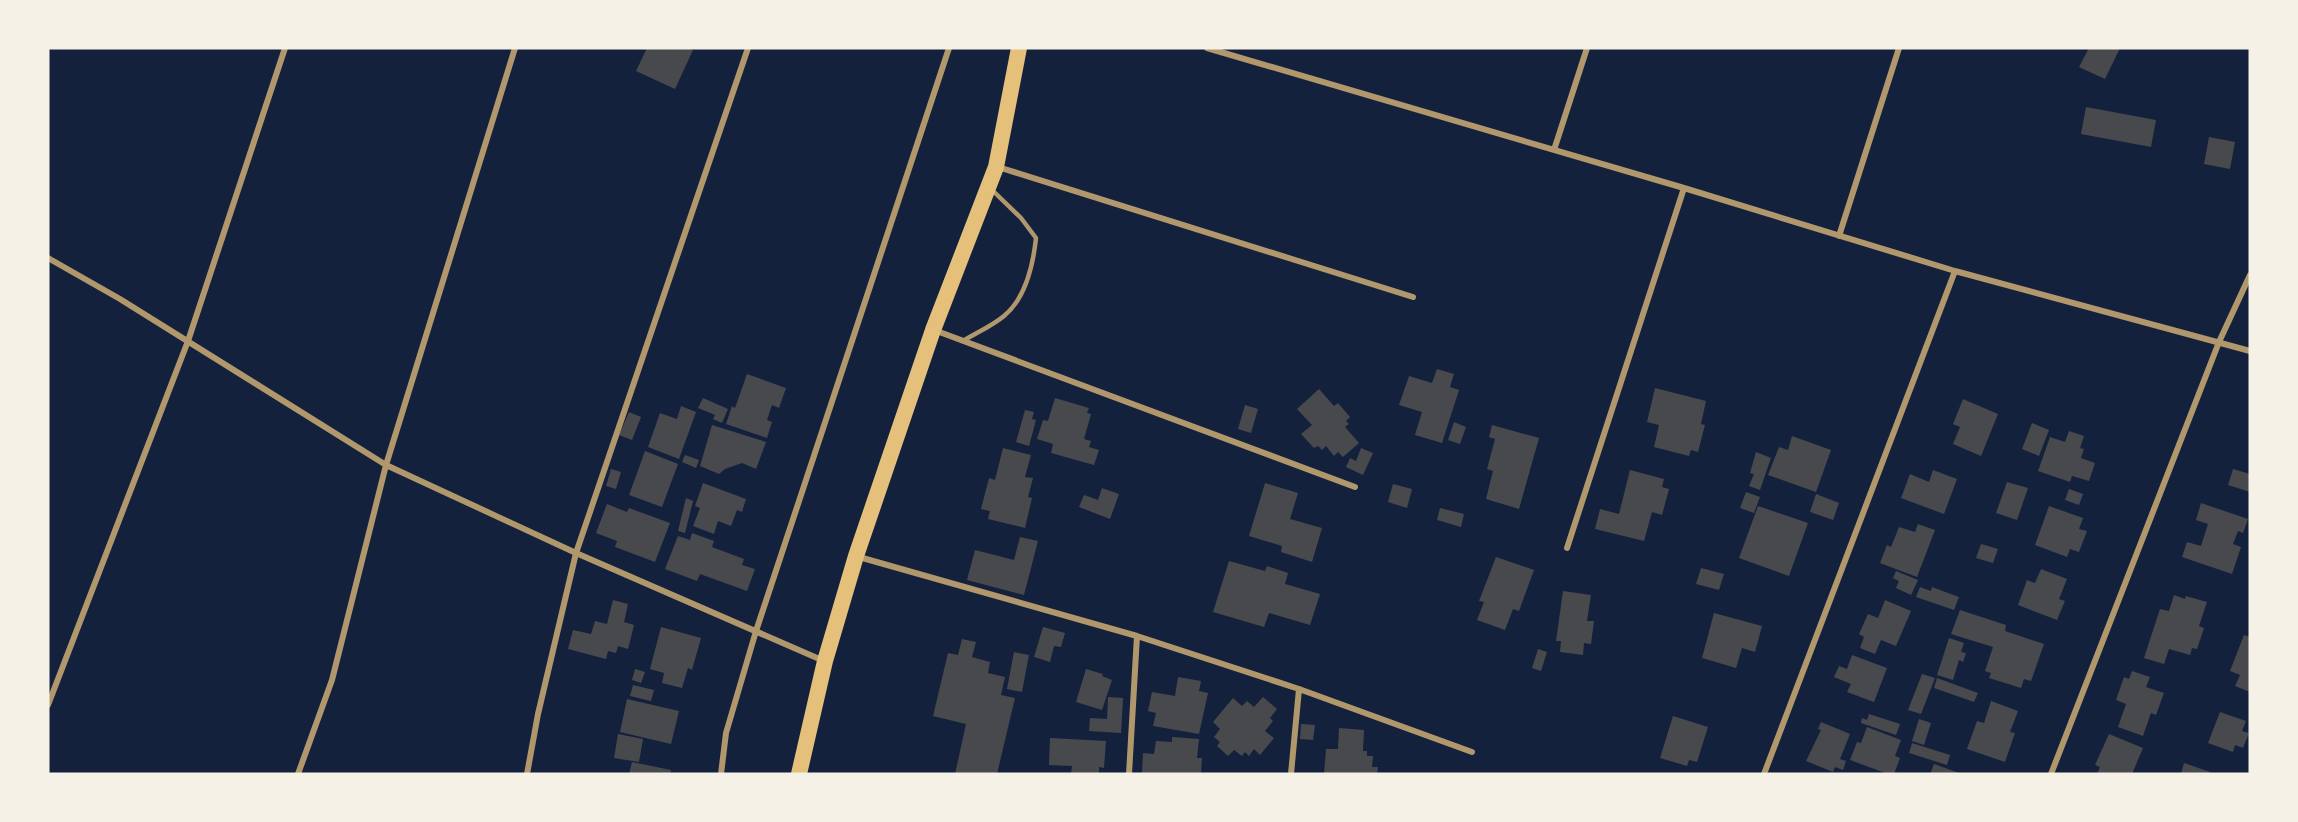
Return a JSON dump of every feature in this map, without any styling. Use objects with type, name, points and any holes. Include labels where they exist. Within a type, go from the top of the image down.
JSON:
[{"type":"highway","points":[[800,774],[825,661],[856,556],[933,330],[996,167],[1019,48]]},
{"type":"street","points":[[48,705],[188,341],[285,48]]},
{"type":"street","points":[[298,774],[332,680],[386,465],[515,48]]},
{"type":"street","points":[[527,774],[538,714],[576,553],[748,48]]},
{"type":"street","points":[[721,774],[726,734],[756,631],[949,48]]},
{"type":"street","points":[[1207,48],[1684,188],[1955,272],[2250,351]]},
{"type":"street","points":[[1554,150],[1587,48]]},
{"type":"street","points":[[1839,236],[1899,48]]},
{"type":"street","points":[[996,167],[1413,297]]},
{"type":"street","points":[[1567,548],[1684,188]]},
{"type":"street","points":[[48,258],[120,299],[386,465],[576,553],[825,661]]},
{"type":"street","points":[[1764,774],[1955,272]]},
{"type":"street","points":[[2052,774],[2219,342],[2250,275]]},
{"type":"street","points":[[933,330],[1355,487]]},
{"type":"street","points":[[856,556],[1137,636],[1299,689],[1472,752]]},
{"type":"street","points":[[1129,774],[1137,636]]},
{"type":"street","points":[[1291,774],[1299,689]]},
{"type":"lane","points":[[963,341],[1005,316],[1024,291],[1034,259],[1036,238],[1021,218],[988,186]]},
{"type":"building","points":[[647,48],[693,50],[675,89],[636,71]]},
{"type":"building","points":[[2089,48],[2120,48],[2105,79],[2079,67]]},
{"type":"building","points":[[2086,107],[2156,120],[2151,147],[2081,134]]},
{"type":"building","points":[[2209,137],[2235,142],[2230,169],[2204,164]]},
{"type":"building","points":[[1437,369],[1454,374],[1450,387],[1459,390],[1442,443],[1415,435],[1422,412],[1399,405],[1409,376],[1432,383]]},
{"type":"building","points":[[747,374],[786,388],[779,408],[772,405],[767,420],[772,422],[767,438],[726,424],[732,406],[735,408]]},
{"type":"building","points":[[1655,388],[1706,401],[1701,424],[1705,425],[1698,452],[1691,450],[1689,456],[1654,447],[1659,425],[1647,422]]},
{"type":"building","points":[[1319,389],[1334,406],[1338,403],[1350,417],[1346,421],[1349,424],[1345,427],[1359,443],[1343,457],[1338,452],[1334,456],[1326,446],[1322,450],[1318,446],[1314,448],[1301,434],[1312,425],[1297,409]]},
{"type":"building","points":[[703,398],[728,409],[722,423],[713,419],[715,415],[698,408]]},
{"type":"building","points":[[1055,398],[1089,408],[1087,413],[1091,414],[1084,439],[1091,441],[1089,447],[1099,450],[1094,465],[1051,453],[1053,444],[1037,439],[1043,420],[1048,421]]},
{"type":"building","points":[[1963,399],[1998,414],[1981,456],[1953,444],[1960,427],[1953,424]]},
{"type":"building","points":[[1245,405],[1258,409],[1251,433],[1238,429]]},
{"type":"building","points":[[681,406],[696,412],[679,459],[648,447],[660,413],[677,419]]},
{"type":"building","points":[[1025,410],[1034,412],[1032,419],[1036,420],[1029,446],[1016,442]]},
{"type":"building","points":[[629,412],[641,417],[632,440],[619,435]]},
{"type":"building","points":[[1454,422],[1466,427],[1460,444],[1448,440]]},
{"type":"building","points":[[2032,423],[2049,430],[2039,456],[2022,449]]},
{"type":"building","points":[[712,425],[766,442],[756,469],[742,463],[725,469],[719,474],[700,466]]},
{"type":"building","points":[[1492,425],[1539,438],[1519,509],[1486,499],[1493,471],[1487,469],[1495,439],[1489,437]]},
{"type":"building","points":[[2069,431],[2084,436],[2080,448],[2084,449],[2081,458],[2095,463],[2089,481],[2072,476],[2070,482],[2038,471],[2050,437],[2065,442]]},
{"type":"building","points":[[1792,436],[1831,450],[1816,492],[1768,475],[1779,447],[1788,450]]},
{"type":"building","points":[[1003,448],[1031,455],[1025,477],[1033,478],[1028,497],[1032,498],[1025,528],[988,519],[990,511],[981,509],[989,478],[995,480]]},
{"type":"building","points":[[1361,448],[1373,453],[1363,475],[1346,467],[1350,458],[1356,461]]},
{"type":"building","points":[[645,451],[678,464],[662,507],[629,495]]},
{"type":"building","points":[[1756,452],[1771,458],[1760,490],[1749,486],[1754,474],[1750,473]]},
{"type":"building","points":[[685,455],[699,460],[696,468],[682,462]]},
{"type":"building","points":[[611,469],[621,472],[616,489],[606,486]]},
{"type":"building","points":[[2233,469],[2250,474],[2250,492],[2228,485]]},
{"type":"building","points":[[1630,470],[1664,479],[1662,487],[1669,489],[1662,515],[1652,512],[1644,541],[1595,529],[1600,509],[1619,514]]},
{"type":"building","points":[[1933,470],[1957,479],[1944,514],[1901,498],[1910,474],[1929,482]]},
{"type":"building","points":[[2007,482],[2028,488],[2017,520],[1996,513]]},
{"type":"building","points":[[703,483],[746,499],[742,512],[737,510],[731,526],[718,521],[714,534],[693,526],[700,508],[695,506]]},
{"type":"building","points":[[1265,483],[1298,493],[1290,519],[1322,528],[1312,562],[1281,552],[1282,546],[1249,536]]},
{"type":"building","points":[[1393,484],[1412,489],[1407,508],[1388,502]]},
{"type":"building","points":[[1102,488],[1119,494],[1110,519],[1079,507],[1084,495],[1098,500]]},
{"type":"building","points":[[2069,489],[2083,494],[2079,505],[2065,500]]},
{"type":"building","points":[[1746,492],[1760,497],[1754,513],[1740,508]]},
{"type":"building","points":[[1816,494],[1839,503],[1833,520],[1810,512]]},
{"type":"building","points":[[686,498],[693,501],[685,533],[678,531]]},
{"type":"building","points":[[2201,503],[2248,519],[2243,533],[2238,531],[2233,544],[2241,547],[2232,574],[2182,557],[2187,542],[2201,546],[2208,524],[2196,520]]},
{"type":"building","points":[[607,504],[627,512],[629,508],[670,523],[655,562],[615,547],[617,541],[596,533]]},
{"type":"building","points":[[1758,506],[1808,523],[1789,576],[1739,558]]},
{"type":"building","points":[[2049,506],[2083,518],[2079,529],[2087,531],[2079,552],[2070,549],[2067,557],[2035,545]]},
{"type":"building","points":[[1440,508],[1464,514],[1461,527],[1437,520]]},
{"type":"building","points":[[1918,524],[1935,530],[1917,577],[1880,563],[1887,545],[1891,547],[1899,527],[1915,532]]},
{"type":"building","points":[[692,533],[714,541],[712,547],[744,559],[742,565],[755,569],[747,591],[700,574],[697,581],[665,569],[678,536],[690,540]]},
{"type":"building","points":[[1020,537],[1038,541],[1024,595],[967,580],[975,550],[1014,560]]},
{"type":"building","points":[[1981,544],[1998,549],[1993,563],[1976,558]]},
{"type":"building","points":[[1496,557],[1534,570],[1519,611],[1513,609],[1505,630],[1477,620],[1484,602],[1479,601]]},
{"type":"building","points":[[1229,561],[1265,571],[1267,566],[1288,573],[1285,584],[1320,594],[1310,625],[1269,613],[1264,627],[1213,612]]},
{"type":"building","points":[[1701,568],[1724,574],[1719,590],[1696,584]]},
{"type":"building","points":[[2041,569],[2067,579],[2059,599],[2065,601],[2057,620],[2018,605],[2027,580],[2035,583]]},
{"type":"building","points":[[1896,571],[1918,580],[1911,595],[1896,588],[1899,581],[1893,578]]},
{"type":"building","points":[[1920,587],[1931,591],[1932,587],[1959,597],[1954,610],[1916,597]]},
{"type":"building","points":[[1563,591],[1591,595],[1587,621],[1594,621],[1591,644],[1584,643],[1583,655],[1560,652],[1561,641],[1556,641]]},
{"type":"building","points":[[2174,595],[2207,602],[2199,626],[2204,628],[2197,649],[2192,648],[2190,655],[2169,649],[2164,664],[2144,658],[2160,609],[2169,611]]},
{"type":"building","points":[[613,600],[628,604],[624,622],[634,625],[628,649],[618,646],[616,653],[608,651],[606,659],[568,649],[573,630],[591,634],[595,621],[607,624]]},
{"type":"building","points":[[1885,600],[1911,611],[1896,646],[1881,640],[1875,654],[1860,648],[1864,637],[1859,634],[1868,614],[1878,618]]},
{"type":"building","points":[[1960,610],[2006,625],[2005,631],[2044,644],[2031,681],[2024,679],[2021,688],[1989,678],[1991,673],[1985,671],[1993,647],[1951,634]]},
{"type":"building","points":[[1714,613],[1762,626],[1755,652],[1742,648],[1736,668],[1702,658]]},
{"type":"building","points":[[661,627],[701,638],[692,670],[688,668],[682,688],[662,683],[664,673],[650,669]]},
{"type":"building","points":[[1043,627],[1065,633],[1061,647],[1054,646],[1050,662],[1034,657]]},
{"type":"building","points":[[2244,635],[2250,637],[2250,692],[2235,686],[2240,675],[2230,671]]},
{"type":"building","points":[[1949,638],[1964,643],[1961,652],[1966,653],[1963,662],[1959,660],[1953,680],[1937,675]]},
{"type":"building","points":[[962,639],[976,642],[972,657],[990,662],[988,673],[1005,677],[1001,695],[1015,698],[997,774],[955,774],[966,724],[933,716],[948,653],[958,655]]},
{"type":"building","points":[[1538,649],[1547,652],[1541,671],[1532,668]]},
{"type":"building","points":[[1014,652],[1029,655],[1022,692],[1007,689]]},
{"type":"building","points":[[1852,655],[1887,668],[1874,702],[1847,692],[1851,684],[1834,677],[1839,666],[1847,669]]},
{"type":"building","points":[[635,669],[645,672],[641,683],[632,680]]},
{"type":"building","points":[[1086,669],[1103,674],[1102,676],[1112,680],[1102,710],[1076,702]]},
{"type":"building","points":[[2132,671],[2150,677],[2146,687],[2164,693],[2156,715],[2151,713],[2143,736],[2118,727],[2126,704],[2116,700],[2124,677],[2129,679]]},
{"type":"building","points":[[1922,674],[1935,678],[1921,714],[1908,710]]},
{"type":"building","points":[[1178,677],[1201,681],[1199,691],[1208,693],[1199,734],[1153,726],[1156,713],[1148,711],[1152,692],[1175,696]]},
{"type":"building","points":[[1937,678],[1978,693],[1974,702],[1934,688]]},
{"type":"building","points":[[633,685],[654,690],[651,701],[630,696]]},
{"type":"building","points":[[1108,697],[1123,698],[1121,733],[1089,731],[1090,718],[1107,719]]},
{"type":"building","points":[[1263,697],[1277,709],[1270,718],[1273,721],[1265,731],[1274,738],[1260,755],[1254,749],[1249,756],[1245,752],[1242,756],[1234,750],[1228,756],[1217,746],[1220,742],[1214,737],[1220,729],[1213,722],[1233,698],[1242,706],[1247,701],[1254,707]]},
{"type":"building","points":[[627,699],[679,711],[671,744],[620,732]]},
{"type":"building","points":[[1991,701],[2018,711],[2010,732],[2015,733],[2005,762],[1967,749],[1977,721],[1984,723]]},
{"type":"building","points":[[2220,712],[2246,721],[2242,731],[2249,733],[2243,748],[2235,745],[2233,752],[2208,743]]},
{"type":"building","points":[[1869,714],[1900,724],[1896,735],[1861,723],[1862,718],[1867,720]]},
{"type":"building","points":[[1673,716],[1708,727],[1697,762],[1689,760],[1687,766],[1660,758]]},
{"type":"building","points":[[1919,719],[1931,723],[1924,745],[1912,741]]},
{"type":"building","points":[[1821,722],[1850,734],[1840,759],[1846,761],[1843,770],[1835,767],[1833,772],[1806,761],[1821,730],[1818,729]]},
{"type":"building","points":[[1301,724],[1315,725],[1313,740],[1300,739]]},
{"type":"building","points":[[1867,727],[1901,740],[1895,756],[1900,758],[1894,774],[1888,774],[1850,760],[1857,742],[1861,743]]},
{"type":"building","points":[[1339,728],[1364,730],[1363,751],[1367,751],[1367,756],[1373,756],[1372,767],[1378,767],[1377,774],[1324,774],[1326,749],[1338,749]]},
{"type":"building","points":[[618,734],[643,739],[639,762],[614,758]]},
{"type":"building","points":[[2109,734],[2143,748],[2132,774],[2097,774],[2100,767],[2095,765]]},
{"type":"building","points":[[1172,737],[1199,739],[1197,758],[1202,758],[1201,774],[1142,774],[1143,753],[1154,754],[1156,741],[1172,742]]},
{"type":"building","points":[[1050,738],[1106,741],[1104,768],[1099,767],[1099,774],[1071,774],[1072,766],[1049,765]]},
{"type":"building","points":[[1912,743],[1950,755],[1947,765],[1909,753]]},
{"type":"building","points":[[632,762],[671,770],[670,774],[629,774]]},
{"type":"building","points":[[2184,763],[2210,772],[2209,774],[2181,774]]},
{"type":"building","points":[[1934,764],[1962,774],[1930,774]]}]
